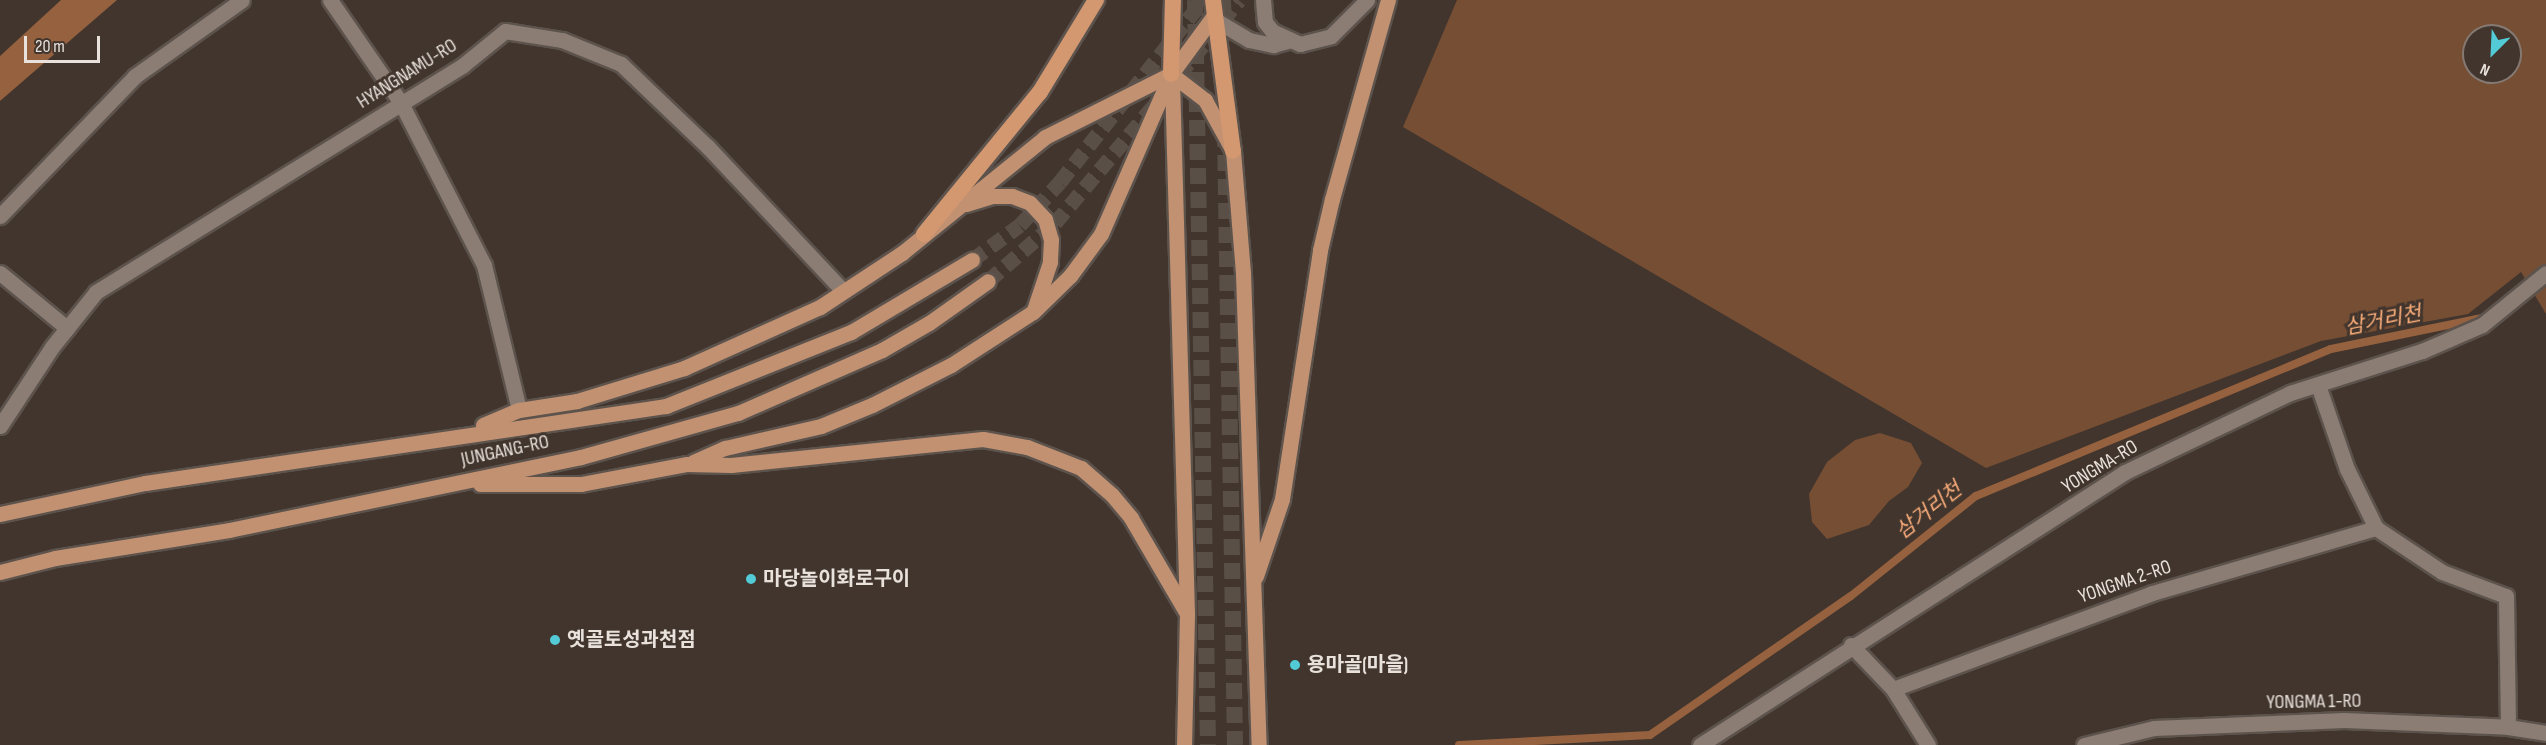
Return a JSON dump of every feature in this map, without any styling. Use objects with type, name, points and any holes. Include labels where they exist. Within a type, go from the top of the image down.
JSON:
[{"type":"highway","points":[[924,234],[1040,92],[1096,0]]},
{"type":"highway","points":[[1172,74],[1173,0]]},
{"type":"highway","points":[[1213,0],[1212,18],[1233,151]]},
{"type":"main road","points":[[1252,587],[1282,499],[1320,250],[1356,104],[1388,0]]},
{"type":"main road","points":[[687,464],[725,448],[821,426],[872,405],[961,360],[1033,312],[1070,276],[1101,234],[1172,74],[1212,18]]},
{"type":"main road","points":[[1172,74],[1205,100],[1233,151],[1243,273],[1259,745]]},
{"type":"main road","points":[[462,434],[519,411],[577,401],[684,368],[764,334],[843,291],[924,234],[1059,128],[1172,74]]},
{"type":"main road","points":[[1172,74],[1187,614],[1184,745]]},
{"type":"main road","points":[[951,212],[973,200],[993,196],[1021,199],[1039,210],[1048,228],[1052,249],[1049,269],[1033,312]]},
{"type":"main road","name":"JUNGANG-RO","points":[[0,514],[145,483],[462,434],[666,406],[851,332],[972,260]]},
{"type":"main road","name":"JUNGANG-RO","points":[[0,572],[55,558],[229,530],[581,457],[738,413],[882,350],[929,323],[988,281]]},
{"type":"main road","points":[[447,484],[581,484],[687,464],[731,465],[982,439],[1045,452],[1090,475],[1123,507],[1187,614]]},
{"type":"street","points":[[0,216],[135,76],[242,0]]},
{"type":"street","points":[[330,0],[401,103],[484,265],[519,411]]},
{"type":"street","points":[[1220,0],[1212,18],[1249,40],[1273,45],[1288,41]]},
{"type":"street","points":[[1263,0],[1268,27],[1288,41],[1300,44],[1325,39],[1367,0]]},
{"type":"street","name":"HYANGNAMU-RO","points":[[0,426],[67,328],[96,292],[462,66],[505,31],[562,40],[621,64],[708,147],[843,291]]},
{"type":"street","points":[[0,273],[67,328]]},
{"type":"street","name":"YONGMA-RO","points":[[1700,745],[1851,645],[2043,528],[2125,472],[2290,393],[2422,351],[2482,325],[2546,273]]},
{"type":"street","points":[[2318,385],[2347,469],[2376,528],[2442,572],[2506,596],[2508,727]]},
{"type":"street","name":"YONGMA 2-RO","points":[[1893,689],[2152,593],[2376,528]]},
{"type":"street","points":[[1851,645],[1893,689],[1928,745]]},
{"type":"street","name":"YONGMA 1-RO","points":[[2084,745],[2154,728],[2344,720],[2508,727],[2546,733]]},
{"type":"shaded area","points":[[61,0],[117,0],[0,101],[0,56]]},
{"type":"shaded area","points":[[1457,0],[2546,0],[2546,314],[2521,272],[2468,314],[2321,341],[1986,468],[1403,127]]},
{"type":"shaded area","points":[[1880,433],[1911,443],[1922,463],[1908,487],[1889,501],[1869,525],[1827,539],[1812,522],[1809,494],[1827,462],[1855,440]]},
{"type":"waterway","name":"삼거리천","points":[[1459,745],[1650,735],[1851,596],[1976,496],[2331,349],[2482,318]]},
{"type":"tunnel","points":[[1195,0],[1208,745]]},
{"type":"tunnel","points":[[972,260],[1020,225],[1060,182],[1203,0]]},
{"type":"tunnel","points":[[1223,0],[1224,36]]},
{"type":"tunnel","points":[[1179,75],[1239,0]]},
{"type":"tunnel","points":[[988,281],[1055,223],[1156,103]]},
{"type":"tunnel","points":[[1225,131],[1235,745]]},
{"type":"place","name":"마당놀이화로구이","points":[[751,579]]},
{"type":"place","name":"옛골토성과천점","points":[[555,640]]},
{"type":"place","name":"용마골(마을)","points":[[1295,665]]}]
